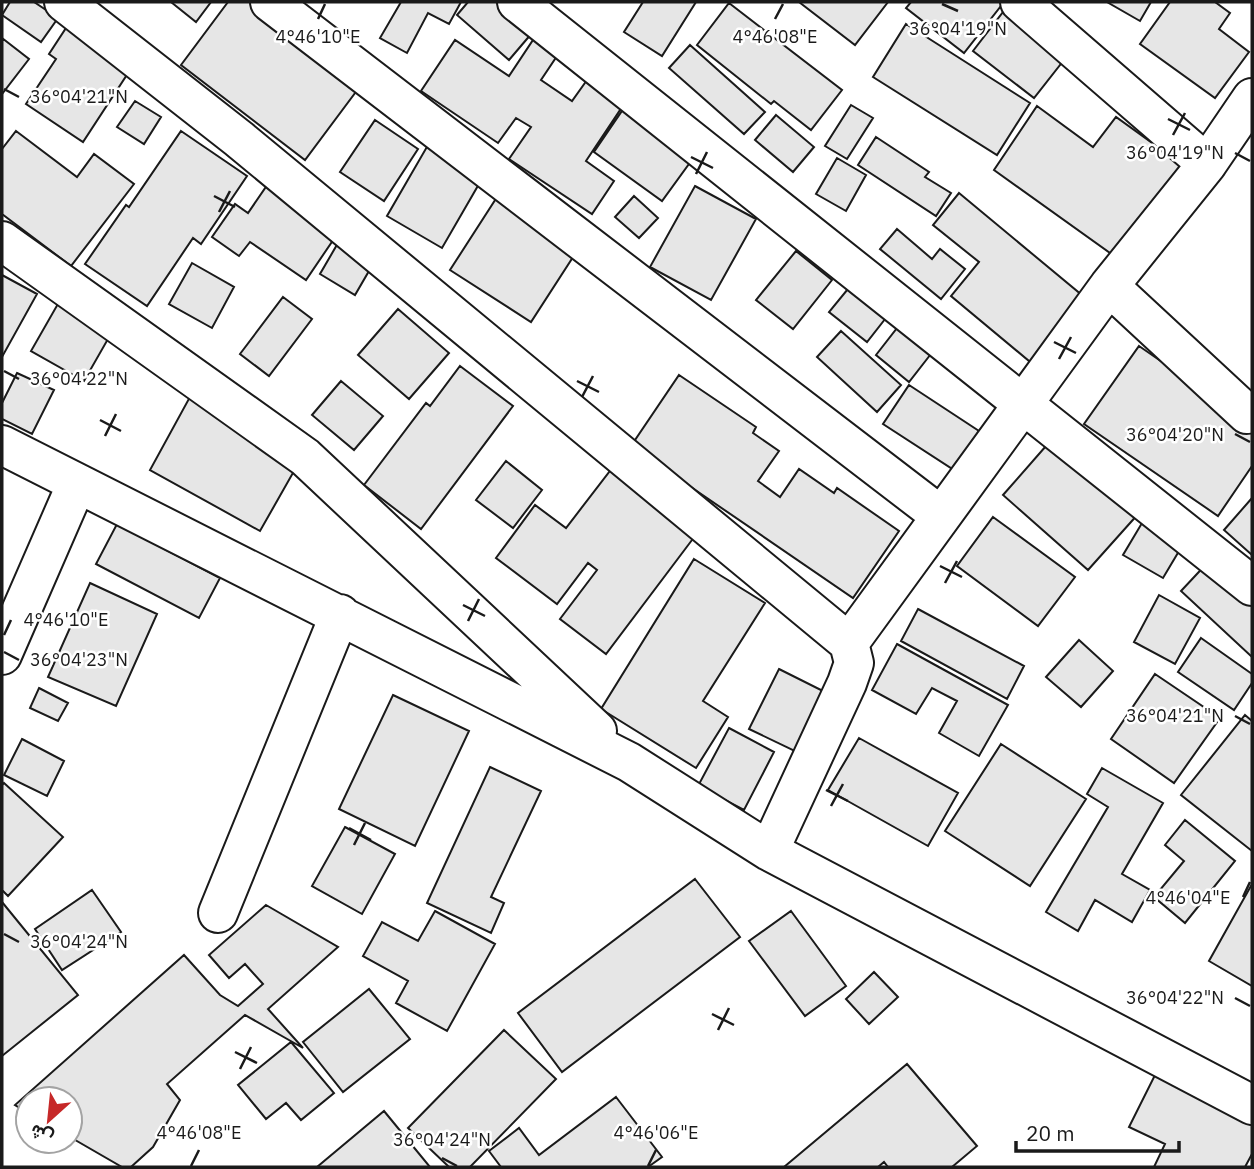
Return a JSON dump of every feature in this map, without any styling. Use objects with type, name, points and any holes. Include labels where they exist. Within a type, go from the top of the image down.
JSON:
[{"type":"street","points":[[64,2],[239,139],[849,643],[854,663],[847,683],[769,851]]},
{"type":"street","points":[[270,2],[941,516]]},
{"type":"street","points":[[517,2],[1252,586]]},
{"type":"street","points":[[1020,2],[1207,164]]},
{"type":"street","points":[[849,643],[1022,403],[1109,286],[1207,164],[1252,98]]},
{"type":"street","points":[[2,241],[305,457],[629,762]]},
{"type":"street","points":[[1109,286],[1250,413]]},
{"type":"street","points":[[2,445],[629,762],[769,851],[1252,1105]]},
{"type":"street","points":[[2,654],[77,484]]},
{"type":"street","points":[[218,912],[340,614]]},
{"type":"building","points":[[10,2],[34,2],[58,18],[41,42],[2,15]]},
{"type":"building","points":[[171,2],[211,2],[196,22]]},
{"type":"building","points":[[228,2],[251,2],[361,85],[305,160],[181,65]]},
{"type":"building","points":[[401,2],[461,2],[449,24],[428,13],[407,53],[380,38]]},
{"type":"building","points":[[468,2],[496,2],[532,33],[509,60],[457,15]]},
{"type":"building","points":[[643,2],[696,2],[662,56],[624,32]]},
{"type":"building","points":[[799,2],[888,2],[855,45]]},
{"type":"building","points":[[911,2],[1004,2],[964,53],[906,8]]},
{"type":"building","points":[[1107,2],[1151,2],[1140,21]]},
{"type":"building","points":[[1170,2],[1215,2],[1230,13],[1219,29],[1249,52],[1215,98],[1140,44]]},
{"type":"building","points":[[729,3],[842,90],[811,130],[774,101],[771,104],[697,45]]},
{"type":"building","points":[[1010,3],[1071,51],[1034,98],[973,51]]},
{"type":"building","points":[[906,24],[1030,103],[997,155],[873,77]]},
{"type":"building","points":[[68,25],[132,67],[83,142],[26,104],[56,59],[49,54]]},
{"type":"building","points":[[535,37],[559,53],[541,80],[572,101],[587,80],[624,104],[586,161],[614,181],[592,214],[509,159],[531,127],[516,118],[498,143],[421,91],[455,40],[509,76]]},
{"type":"building","points":[[2,38],[29,59],[2,94]]},
{"type":"building","points":[[690,45],[765,112],[744,134],[669,68]]},
{"type":"building","points":[[135,101],[161,117],[144,144],[117,127]]},
{"type":"building","points":[[851,105],[873,118],[847,159],[825,146]]},
{"type":"building","points":[[1037,106],[1093,147],[1116,117],[1191,171],[1124,263],[994,170]]},
{"type":"building","points":[[624,108],[694,157],[662,201],[594,152]]},
{"type":"building","points":[[776,115],[814,147],[793,172],[755,140]]},
{"type":"building","points":[[375,120],[418,149],[384,201],[340,172]]},
{"type":"building","points":[[16,131],[77,177],[94,154],[134,184],[71,266],[2,214],[2,149]]},
{"type":"building","points":[[181,131],[247,176],[201,244],[193,238],[147,306],[85,264],[126,205],[129,207]]},
{"type":"building","points":[[876,137],[929,172],[925,177],[951,193],[936,216],[858,165]]},
{"type":"building","points":[[428,145],[483,177],[442,248],[387,216]]},
{"type":"building","points":[[837,158],[866,175],[846,211],[816,194]]},
{"type":"building","points":[[270,181],[340,230],[306,280],[250,242],[239,256],[212,237],[235,204],[248,213]]},
{"type":"building","points":[[695,186],[756,219],[711,300],[650,267]]},
{"type":"building","points":[[959,193],[1089,301],[1035,366],[951,296],[979,262],[933,225]]},
{"type":"building","points":[[499,194],[575,254],[531,322],[450,270]]},
{"type":"building","points":[[634,196],[658,218],[639,238],[615,217]]},
{"type":"building","points":[[897,229],[932,259],[940,249],[965,269],[941,299],[880,249]]},
{"type":"building","points":[[338,243],[373,264],[355,295],[320,274]]},
{"type":"building","points":[[796,251],[832,280],[793,329],[756,300]]},
{"type":"building","points":[[192,263],[234,287],[212,328],[169,304]]},
{"type":"building","points":[[2,275],[37,294],[2,357]]},
{"type":"building","points":[[852,284],[889,314],[867,342],[829,312]]},
{"type":"building","points":[[283,297],[312,319],[269,376],[240,354]]},
{"type":"building","points":[[59,302],[112,332],[84,381],[31,351]]},
{"type":"building","points":[[398,309],[449,353],[409,399],[358,355]]},
{"type":"building","points":[[901,323],[934,350],[909,382],[876,355]]},
{"type":"building","points":[[841,331],[901,385],[877,412],[817,357]]},
{"type":"building","points":[[1139,346],[1252,424],[1252,466],[1218,516],[1084,424]]},
{"type":"building","points":[[460,366],[513,406],[421,529],[364,485],[426,403],[430,406]]},
{"type":"building","points":[[17,373],[54,390],[32,434],[2,419],[2,403]]},
{"type":"building","points":[[679,375],[756,427],[753,433],[779,451],[758,481],[780,497],[799,469],[834,493],[837,488],[899,531],[853,598],[631,446]]},
{"type":"building","points":[[341,381],[383,416],[354,450],[312,415]]},
{"type":"building","points":[[909,385],[979,431],[954,470],[883,424]]},
{"type":"building","points":[[191,395],[302,457],[260,531],[150,470]]},
{"type":"building","points":[[1053,438],[1139,513],[1088,570],[1003,495]]},
{"type":"building","points":[[506,461],[542,490],[513,528],[476,500]]},
{"type":"building","points":[[613,467],[695,536],[606,654],[560,619],[597,570],[588,563],[557,604],[496,558],[535,505],[566,528]]},
{"type":"building","points":[[1252,498],[1252,555],[1224,530]]},
{"type":"building","points":[[993,517],[1075,577],[1038,626],[957,566]]},
{"type":"building","points":[[1142,523],[1182,546],[1163,578],[1123,555]]},
{"type":"building","points":[[117,524],[220,578],[199,618],[96,564]]},
{"type":"building","points":[[694,559],[765,603],[703,701],[728,717],[696,768],[601,709]]},
{"type":"building","points":[[1211,559],[1252,597],[1252,657],[1181,591]]},
{"type":"building","points":[[90,583],[157,614],[116,706],[48,677]]},
{"type":"building","points":[[1159,595],[1200,618],[1175,664],[1134,642]]},
{"type":"building","points":[[918,609],[1024,666],[1007,699],[901,641]]},
{"type":"building","points":[[1201,638],[1252,674],[1252,683],[1234,710],[1178,672]]},
{"type":"building","points":[[1079,640],[1113,671],[1081,707],[1046,677]]},
{"type":"building","points":[[897,644],[1008,705],[979,756],[939,733],[957,701],[932,688],[916,714],[872,690]]},
{"type":"building","points":[[779,669],[831,695],[803,755],[749,729]]},
{"type":"building","points":[[1155,674],[1220,718],[1174,783],[1111,739]]},
{"type":"building","points":[[39,688],[68,703],[58,721],[30,708]]},
{"type":"building","points":[[393,695],[469,731],[415,846],[339,809]]},
{"type":"building","points":[[1245,715],[1252,721],[1252,851],[1181,795]]},
{"type":"building","points":[[729,728],[774,752],[744,810],[698,786]]},
{"type":"building","points":[[859,738],[958,793],[928,846],[828,790]]},
{"type":"building","points":[[22,739],[64,761],[47,796],[4,775]]},
{"type":"building","points":[[1001,744],[1086,799],[1030,886],[945,831]]},
{"type":"building","points":[[490,767],[541,791],[491,897],[504,903],[491,933],[427,903]]},
{"type":"building","points":[[1102,768],[1163,803],[1122,874],[1150,890],[1132,922],[1095,900],[1078,931],[1046,912],[1108,807],[1087,794]]},
{"type":"building","points":[[4,783],[63,837],[8,896],[2,890]]},
{"type":"building","points":[[1185,820],[1235,861],[1185,923],[1154,897],[1184,861],[1165,845]]},
{"type":"building","points":[[345,827],[395,854],[362,914],[312,886]]},
{"type":"building","points":[[695,879],[740,937],[562,1072],[518,1013]]},
{"type":"building","points":[[1252,884],[1252,986],[1209,961]]},
{"type":"building","points":[[92,890],[121,932],[62,970],[35,929]]},
{"type":"building","points":[[2,902],[78,995],[2,1056]]},
{"type":"building","points":[[266,905],[338,947],[268,1009],[303,1048],[245,1015],[167,1084],[180,1100],[153,1147],[131,1167],[122,1167],[84,1145],[84,1085],[38,1085],[184,955],[220,995],[238,1006],[263,984],[245,964],[229,978],[209,955]]},
{"type":"building","points":[[435,911],[495,944],[447,1031],[396,1003],[408,981],[363,956],[382,922],[418,941]]},
{"type":"building","points":[[791,911],[846,986],[805,1016],[749,941]]},
{"type":"building","points":[[874,972],[898,997],[869,1024],[846,999]]},
{"type":"building","points":[[369,989],[410,1039],[343,1092],[303,1042]]},
{"type":"building","points":[[504,1030],[556,1079],[470,1167],[449,1167],[408,1128]]},
{"type":"building","points":[[291,1042],[334,1093],[301,1120],[286,1103],[266,1119],[238,1085]]},
{"type":"building","points":[[907,1064],[977,1146],[952,1167],[888,1167],[884,1162],[878,1167],[784,1167]]},
{"type":"building","points":[[1156,1073],[1252,1119],[1252,1154],[1245,1167],[1154,1167],[1165,1144],[1129,1127]]},
{"type":"building","points":[[616,1097],[662,1157],[648,1167],[501,1167],[489,1151],[519,1128],[539,1155]]},
{"type":"building","points":[[384,1111],[430,1167],[317,1167]]}]
